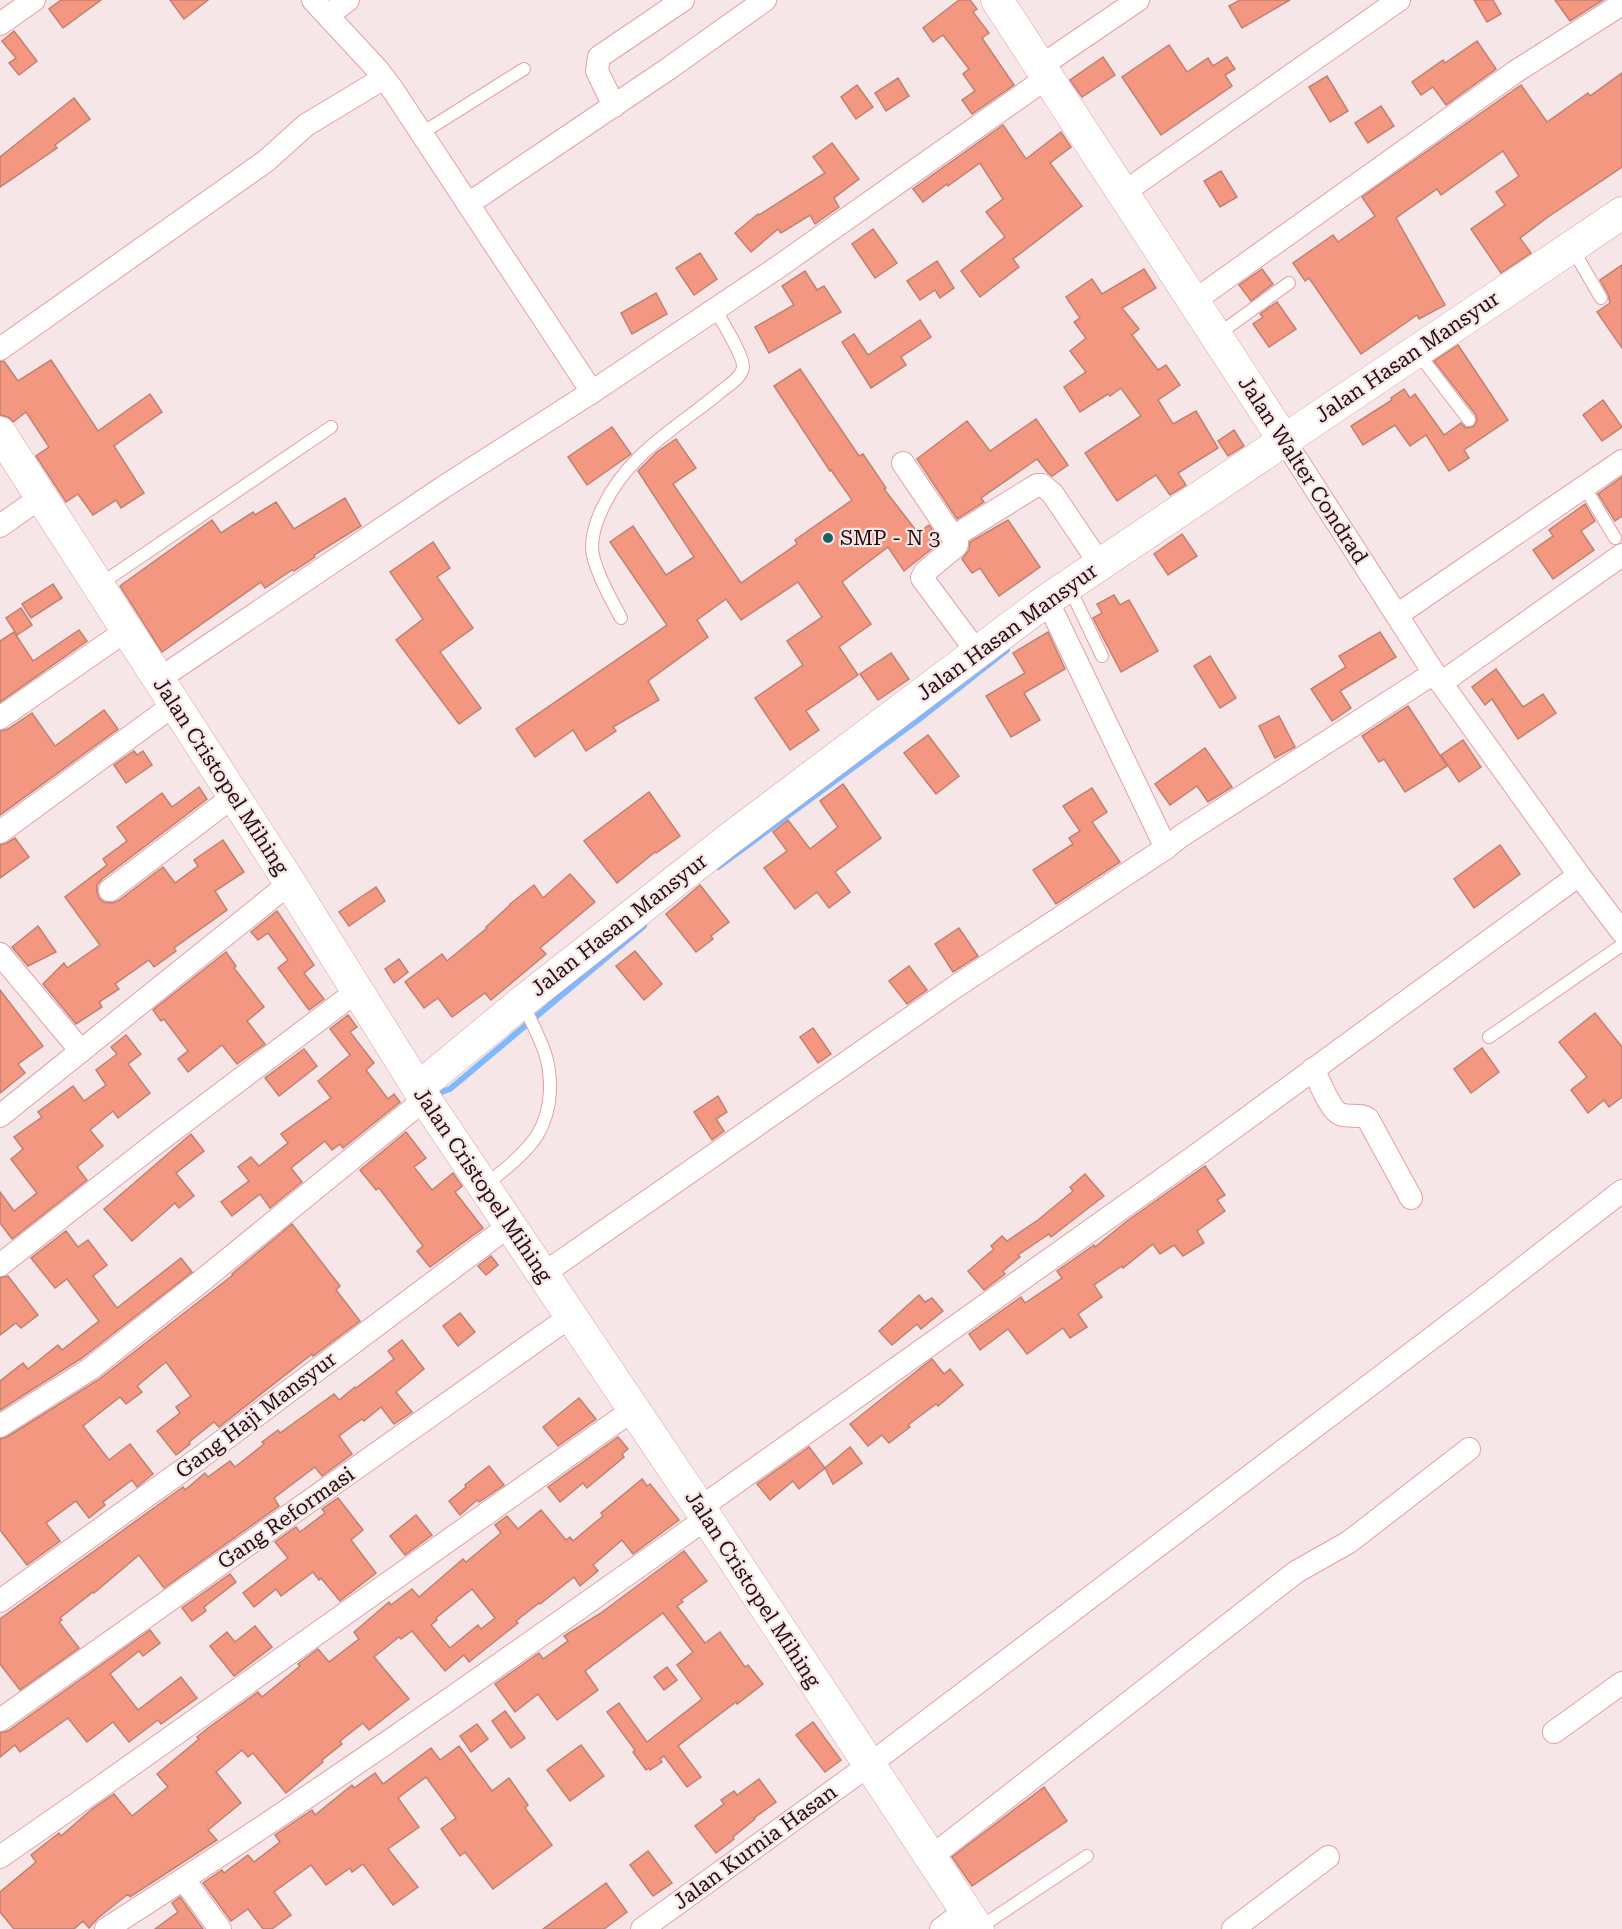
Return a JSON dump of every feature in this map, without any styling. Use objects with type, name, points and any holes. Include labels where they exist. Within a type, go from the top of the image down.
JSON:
[{"type":"street","points":[[0,24],[34,0]]},
{"type":"street","points":[[348,0],[321,7],[384,78],[592,392]]},
{"type":"street","points":[[614,106],[597,71],[599,57],[683,0]]},
{"type":"street","points":[[468,204],[614,106],[765,0]]},
{"type":"street","name":"Jalan Walter Condrad","points":[[997,0],[1437,678],[1622,932]]},
{"type":"street","points":[[0,832],[167,692],[442,488],[592,392],[778,267],[1138,0]]},
{"type":"street","points":[[1123,193],[1399,0]]},
{"type":"street","points":[[1194,301],[1515,72],[1622,4]]},
{"type":"street","points":[[0,349],[266,161],[306,125],[384,78]]},
{"type":"street","name":"Jalan Hasan Mansyur","points":[[422,1093],[522,1002],[729,838],[977,652],[1100,564],[1622,213]]},
{"type":"street","name":"Jalan Cristopel Mihing","points":[[0,434],[290,883],[422,1093],[704,1513],[974,1923]]},
{"type":"street","points":[[1397,615],[1622,461]]},
{"type":"street","points":[[903,463],[957,544],[925,572],[922,578],[977,652]]},
{"type":"street","points":[[953,537],[1039,484],[1052,493],[1100,564]]},
{"type":"street","points":[[0,526],[41,497]]},
{"type":"street","points":[[543,1274],[955,987],[1181,836],[1437,678],[1618,547]]},
{"type":"street","points":[[1058,593],[1166,848]]},
{"type":"street","points":[[0,718],[127,630]]},
{"type":"street","points":[[110,890],[234,796]]},
{"type":"street","points":[[106,1929],[262,1829],[404,1732],[1579,875]]},
{"type":"street","points":[[0,1116],[290,883]]},
{"type":"street","points":[[0,954],[81,1051]]},
{"type":"street","points":[[3,1256],[357,991]]},
{"type":"street","points":[[1313,1069],[1331,1105],[1338,1113],[1364,1116],[1368,1119],[1411,1198]]},
{"type":"street","points":[[0,1426],[90,1369],[199,1283],[422,1093]]},
{"type":"street","name":"Jalan Kurnia Hasan","points":[[642,1929],[869,1765],[1469,1310],[1622,1191]]},
{"type":"street","name":"Gang Haji Mansyur","points":[[0,1601],[201,1457],[510,1225]]},
{"type":"street","name":"Gang Reformasi","points":[[0,1720],[571,1316]]},
{"type":"street","points":[[0,1857],[634,1409]]},
{"type":"street","points":[[931,1857],[1296,1572],[1349,1542],[1469,1449]]},
{"type":"street","points":[[1554,1732],[1622,1683]]},
{"type":"street","points":[[1233,1929],[1328,1857]]},
{"type":"street","points":[[183,1880],[220,1929]]},
{"type":"street","points":[[941,1929],[974,1923]]},
{"type":"lane","points":[[422,133],[524,69]]},
{"type":"lane","points":[[1571,247],[1601,298]]},
{"type":"lane","points":[[1216,335],[1289,283]]},
{"type":"lane","points":[[621,618],[602,582],[592,548],[596,523],[615,485],[642,452],[706,404],[740,374],[742,362],[715,309]]},
{"type":"lane","points":[[1417,351],[1469,420]]},
{"type":"lane","points":[[98,585],[331,427]]},
{"type":"lane","points":[[1584,486],[1618,547]]},
{"type":"lane","points":[[1058,593],[1102,656]]},
{"type":"lane","points":[[1489,1037],[1622,945]]},
{"type":"lane","points":[[484,1186],[507,1168],[538,1134],[548,1109],[551,1083],[545,1053],[522,1002]]},
{"type":"lane","points":[[974,1923],[1088,1856]]},
{"type":"building","points":[[61,0],[101,0],[63,28],[49,9]]},
{"type":"building","points":[[170,0],[208,0],[184,19]]},
{"type":"building","points":[[959,0],[970,0],[977,9],[973,12],[989,33],[982,38],[1014,85],[972,114],[962,100],[975,91],[963,74],[969,69],[943,35],[933,42],[923,28]]},
{"type":"building","points":[[1240,0],[1290,0],[1242,28],[1229,6]]},
{"type":"building","points":[[1474,0],[1493,0],[1501,14],[1487,22]]},
{"type":"building","points":[[1555,0],[1603,0],[1570,21]]},
{"type":"building","points":[[14,31],[37,61],[19,75],[9,63],[16,58],[2,41]]},
{"type":"building","points":[[1477,41],[1496,69],[1446,105],[1433,87],[1421,95],[1412,82],[1443,60],[1445,63]]},
{"type":"building","points":[[1169,45],[1187,72],[1208,58],[1213,66],[1227,57],[1235,69],[1225,75],[1232,86],[1161,135],[1122,77]]},
{"type":"building","points":[[1103,57],[1115,75],[1082,97],[1070,80]]},
{"type":"building","points":[[1622,73],[1622,167],[1520,238],[1531,253],[1501,273],[1471,229],[1505,205],[1496,192],[1519,176],[1503,151],[1441,195],[1437,189],[1396,218],[1445,305],[1419,319],[1417,315],[1361,354],[1309,278],[1305,281],[1293,263],[1333,235],[1338,242],[1375,216],[1362,197],[1521,85],[1547,122],[1588,93],[1590,96]]},
{"type":"building","points":[[1327,76],[1348,111],[1330,122],[1309,87]]},
{"type":"building","points":[[898,78],[909,96],[886,111],[875,93]]},
{"type":"building","points":[[857,85],[873,107],[856,119],[841,97]]},
{"type":"building","points":[[74,98],[90,119],[55,145],[57,148],[0,187],[0,157]]},
{"type":"building","points":[[1381,106],[1394,126],[1368,143],[1355,123]]},
{"type":"building","points":[[1003,125],[1026,159],[1061,132],[1071,147],[1050,163],[1082,206],[1013,259],[1019,267],[980,297],[961,271],[1005,237],[986,212],[1003,199],[980,163],[923,202],[913,189]]},
{"type":"building","points":[[832,143],[859,179],[834,198],[839,207],[815,224],[810,215],[781,233],[778,229],[751,252],[735,233],[758,214],[825,173],[813,157]]},
{"type":"building","points":[[1221,171],[1237,197],[1220,207],[1204,181]]},
{"type":"building","points":[[873,229],[897,263],[875,278],[852,244]]},
{"type":"building","points":[[700,253],[717,279],[694,295],[676,268]]},
{"type":"building","points":[[937,261],[954,288],[940,298],[935,290],[920,300],[907,281]]},
{"type":"building","points":[[1622,265],[1622,348],[1597,312],[1610,303],[1600,280]]},
{"type":"building","points":[[1144,269],[1156,288],[1122,308],[1139,329],[1132,335],[1158,370],[1166,365],[1180,385],[1158,400],[1173,424],[1196,411],[1218,448],[1178,473],[1186,485],[1170,495],[1156,475],[1117,501],[1085,453],[1141,416],[1121,388],[1080,412],[1064,387],[1086,372],[1070,351],[1086,338],[1074,322],[1080,318],[1066,297],[1092,279],[1102,294]]},
{"type":"building","points":[[1262,269],[1273,284],[1251,301],[1239,285]]},
{"type":"building","points":[[805,271],[817,290],[824,286],[841,312],[769,353],[755,327],[794,305],[782,286]]},
{"type":"building","points":[[656,293],[667,314],[632,334],[621,313]]},
{"type":"building","points":[[1277,302],[1296,329],[1269,347],[1253,324],[1263,317],[1260,314]]},
{"type":"building","points":[[920,320],[931,337],[901,357],[906,365],[871,388],[842,342],[854,334],[868,355]]},
{"type":"building","points":[[1458,345],[1508,420],[1464,450],[1469,458],[1449,471],[1426,435],[1410,446],[1395,425],[1363,445],[1351,426],[1392,400],[1391,398],[1404,389],[1410,398],[1415,394],[1444,435],[1461,423],[1466,428],[1474,426],[1477,420],[1476,415],[1434,361]]},
{"type":"building","points":[[51,360],[98,431],[150,394],[162,412],[114,446],[144,493],[121,508],[116,500],[93,515],[78,494],[66,502],[36,456],[49,447],[26,412],[13,422],[8,417],[0,415],[0,362],[4,361],[18,381]]},
{"type":"building","points":[[800,369],[859,456],[863,454],[886,488],[884,489],[918,533],[929,525],[940,542],[904,571],[888,547],[842,582],[871,624],[839,647],[858,675],[806,711],[819,730],[790,750],[755,698],[803,665],[787,641],[822,617],[798,582],[741,620],[726,599],[697,620],[708,637],[648,681],[659,700],[613,727],[616,731],[586,751],[573,730],[535,757],[516,729],[667,625],[610,542],[633,526],[666,575],[694,557],[638,471],[657,452],[676,439],[696,468],[673,484],[741,583],[797,544],[795,540],[852,500],[774,386]]},
{"type":"building","points":[[1603,400],[1622,427],[1602,441],[1583,415]]},
{"type":"building","points":[[1036,419],[1068,465],[1052,476],[1037,459],[981,498],[984,502],[957,519],[917,459],[967,421],[990,451]]},
{"type":"building","points":[[612,427],[631,454],[587,485],[568,457]]},
{"type":"building","points":[[1234,430],[1244,446],[1228,456],[1218,441]]},
{"type":"building","points":[[1622,477],[1622,516],[1615,521],[1598,494]]},
{"type":"building","points":[[345,498],[361,526],[265,588],[261,582],[162,652],[120,586],[212,520],[221,533],[253,512],[255,515],[276,502],[294,529]]},
{"type":"building","points":[[1585,504],[1595,521],[1581,531],[1594,550],[1553,579],[1533,550],[1553,536],[1549,530]]},
{"type":"building","points":[[1008,520],[1040,567],[999,596],[980,568],[972,573],[962,559],[969,550],[970,542]]},
{"type":"building","points":[[1182,534],[1197,556],[1168,575],[1154,554]]},
{"type":"building","points":[[433,542],[450,568],[437,577],[473,628],[440,652],[481,708],[459,724],[396,640],[423,619],[390,572]]},
{"type":"building","points":[[53,584],[62,598],[31,618],[22,604]]},
{"type":"building","points":[[1114,595],[1120,605],[1129,600],[1158,651],[1121,672],[1093,618],[1102,613],[1097,604]]},
{"type":"building","points":[[21,608],[32,625],[17,635],[6,618]]},
{"type":"building","points":[[79,630],[87,641],[0,702],[0,641],[14,632],[33,661]]},
{"type":"building","points":[[1048,632],[1065,669],[1024,693],[1040,720],[1011,737],[986,696],[1025,673],[1013,653]]},
{"type":"building","points":[[1380,632],[1396,657],[1340,691],[1351,708],[1332,721],[1311,689],[1346,667],[1339,656]]},
{"type":"building","points":[[891,653],[909,679],[878,700],[860,674]]},
{"type":"building","points":[[1210,656],[1236,698],[1220,708],[1194,666]]},
{"type":"building","points":[[1496,669],[1523,707],[1543,694],[1556,713],[1518,739],[1492,699],[1485,705],[1472,687]]},
{"type":"building","points":[[1408,706],[1447,766],[1405,792],[1384,759],[1379,762],[1362,736]]},
{"type":"building","points":[[104,710],[118,729],[0,815],[0,731],[8,729],[32,713],[55,746]]},
{"type":"building","points":[[1279,716],[1295,747],[1275,758],[1259,726]]},
{"type":"building","points":[[928,735],[959,776],[936,794],[904,753]]},
{"type":"building","points":[[1463,740],[1481,767],[1459,782],[1441,755]]},
{"type":"building","points":[[1205,748],[1232,787],[1208,802],[1197,786],[1170,805],[1155,784]]},
{"type":"building","points":[[134,751],[137,755],[143,751],[152,765],[126,783],[114,765]]},
{"type":"building","points":[[843,784],[881,838],[835,872],[850,892],[829,908],[817,892],[795,909],[764,868],[787,851],[773,832],[788,820],[810,849],[838,827],[820,801]]},
{"type":"building","points":[[199,787],[207,799],[102,879],[97,885],[97,892],[99,898],[104,902],[118,901],[163,867],[175,883],[198,866],[194,860],[223,840],[244,872],[215,891],[227,910],[174,948],[176,951],[154,967],[149,960],[115,984],[119,989],[99,1002],[102,1007],[76,1024],[43,984],[64,963],[67,968],[100,945],[65,897],[107,865],[103,859],[127,841],[117,827],[162,793],[172,807]]},
{"type":"building","points":[[1092,788],[1107,812],[1092,822],[1120,862],[1056,904],[1033,870],[1073,844],[1069,838],[1080,831],[1063,806]]},
{"type":"building","points":[[649,792],[680,836],[655,852],[617,883],[584,841]]},
{"type":"building","points":[[15,838],[29,857],[0,878],[0,845]]},
{"type":"building","points":[[1500,845],[1520,874],[1474,908],[1454,879]]},
{"type":"building","points":[[570,874],[595,902],[540,948],[546,954],[491,1000],[485,993],[452,1017],[438,998],[424,1008],[405,982],[442,954],[447,961],[534,885],[543,898]]},
{"type":"building","points":[[700,885],[729,922],[711,936],[713,939],[696,952],[666,914]]},
{"type":"building","points":[[376,887],[385,901],[349,926],[339,912]]},
{"type":"building","points":[[277,911],[314,965],[304,973],[324,999],[309,1010],[278,968],[288,960],[268,933],[258,940],[251,932]]},
{"type":"building","points":[[38,926],[56,952],[28,966],[12,947]]},
{"type":"building","points":[[959,928],[978,956],[953,972],[935,944]]},
{"type":"building","points":[[635,951],[662,984],[644,1000],[616,966]]},
{"type":"building","points":[[226,952],[236,966],[234,968],[264,1007],[247,1021],[265,1044],[237,1064],[222,1045],[188,1072],[178,1059],[188,1051],[164,1019],[161,1021],[153,1010]]},
{"type":"building","points":[[399,959],[408,972],[394,983],[385,969]]},
{"type":"building","points":[[909,966],[927,990],[907,1004],[889,981]]},
{"type":"building","points":[[0,990],[43,1046],[18,1064],[25,1073],[0,1093]]},
{"type":"building","points":[[1595,1013],[1622,1047],[1622,1097],[1609,1107],[1604,1100],[1588,1113],[1571,1090],[1587,1077],[1559,1042]]},
{"type":"building","points":[[348,1015],[357,1027],[350,1032],[374,1063],[366,1070],[388,1099],[394,1094],[400,1102],[343,1148],[340,1144],[332,1150],[325,1141],[291,1168],[302,1182],[270,1208],[260,1194],[232,1216],[221,1202],[249,1181],[238,1167],[251,1157],[259,1166],[288,1143],[281,1134],[331,1098],[318,1081],[350,1055],[330,1029]]},
{"type":"building","points":[[813,1028],[831,1054],[818,1063],[800,1037]]},
{"type":"building","points":[[126,1035],[141,1054],[128,1064],[150,1093],[118,1118],[113,1111],[90,1130],[103,1146],[77,1167],[87,1180],[12,1239],[0,1223],[0,1192],[14,1211],[37,1193],[11,1159],[23,1149],[14,1137],[42,1117],[38,1112],[73,1086],[84,1101],[106,1085],[96,1070],[117,1054],[111,1047]]},
{"type":"building","points":[[1482,1048],[1499,1072],[1471,1093],[1454,1069]]},
{"type":"building","points":[[304,1049],[317,1066],[279,1096],[265,1078]]},
{"type":"building","points":[[718,1096],[727,1112],[716,1119],[724,1131],[712,1140],[694,1112]]},
{"type":"building","points":[[406,1132],[426,1158],[414,1167],[432,1190],[453,1173],[462,1186],[455,1192],[483,1228],[430,1267],[417,1251],[423,1246],[379,1188],[376,1190],[360,1170]]},
{"type":"building","points":[[191,1134],[204,1151],[176,1173],[194,1196],[179,1208],[175,1203],[132,1241],[104,1209]]},
{"type":"building","points":[[1205,1166],[1225,1195],[1217,1200],[1225,1211],[1197,1231],[1204,1243],[1183,1256],[1174,1245],[1160,1254],[1153,1244],[1123,1268],[1122,1266],[1094,1285],[1102,1297],[1078,1314],[1087,1327],[1070,1338],[1063,1328],[1027,1354],[1008,1329],[980,1350],[969,1334],[1021,1297],[1025,1303],[1062,1278],[1057,1271],[1094,1245],[1095,1247],[1127,1221]]},
{"type":"building","points":[[1085,1174],[1104,1196],[1051,1237],[1049,1234],[1018,1255],[1020,1257],[1003,1271],[1005,1274],[984,1290],[968,1271],[994,1249],[991,1246],[1002,1236],[1007,1241],[1038,1220],[1073,1191],[1070,1187]]},
{"type":"building","points":[[292,1224],[340,1286],[336,1290],[360,1321],[313,1356],[312,1354],[219,1427],[214,1422],[176,1455],[157,1431],[180,1413],[176,1407],[191,1396],[166,1362],[137,1386],[142,1392],[126,1404],[120,1397],[83,1426],[109,1460],[130,1444],[153,1474],[137,1487],[132,1480],[103,1502],[105,1505],[89,1518],[76,1501],[46,1523],[60,1541],[27,1565],[0,1530],[0,1439],[7,1437],[98,1380],[233,1275]]},
{"type":"building","points":[[66,1231],[78,1247],[88,1240],[107,1265],[93,1276],[117,1308],[181,1258],[192,1272],[82,1358],[0,1410],[0,1381],[23,1363],[28,1369],[58,1345],[62,1350],[99,1321],[67,1279],[55,1288],[31,1258]]},
{"type":"building","points":[[491,1256],[498,1265],[486,1275],[478,1266]]},
{"type":"building","points":[[8,1276],[38,1315],[21,1328],[16,1323],[0,1335],[0,1278]]},
{"type":"building","points":[[919,1295],[925,1302],[932,1298],[943,1311],[921,1329],[917,1324],[892,1345],[879,1331]]},
{"type":"building","points":[[460,1313],[475,1332],[458,1346],[443,1326]]},
{"type":"building","points":[[402,1340],[424,1369],[396,1392],[412,1412],[394,1424],[381,1407],[364,1421],[362,1419],[339,1436],[352,1454],[322,1476],[315,1467],[274,1498],[279,1506],[164,1588],[139,1555],[60,1618],[62,1620],[59,1622],[79,1648],[20,1690],[0,1664],[0,1619],[183,1487],[185,1490],[205,1473],[208,1477],[230,1461],[235,1467],[278,1430],[280,1433],[334,1394],[339,1400],[394,1359],[388,1351]]},
{"type":"building","points":[[932,1359],[944,1374],[950,1369],[963,1385],[938,1406],[936,1404],[908,1425],[910,1427],[889,1443],[882,1435],[868,1446],[850,1424]]},
{"type":"building","points":[[579,1398],[596,1419],[558,1446],[543,1427]]},
{"type":"building","points":[[618,1437],[628,1449],[622,1454],[624,1457],[587,1488],[583,1483],[560,1502],[548,1487]]},
{"type":"building","points":[[809,1447],[825,1468],[799,1489],[793,1481],[770,1500],[757,1484]]},
{"type":"building","points":[[850,1447],[862,1463],[833,1484],[825,1468]]},
{"type":"building","points":[[489,1466],[504,1485],[479,1502],[477,1500],[460,1515],[449,1501]]},
{"type":"building","points":[[642,1479],[647,1486],[650,1484],[679,1520],[633,1554],[622,1540],[593,1565],[598,1571],[580,1586],[574,1577],[516,1621],[518,1623],[469,1662],[464,1655],[445,1671],[412,1631],[401,1639],[399,1637],[374,1657],[409,1699],[369,1730],[363,1723],[340,1741],[342,1744],[286,1793],[253,1753],[248,1757],[242,1750],[216,1772],[241,1803],[208,1830],[217,1840],[130,1897],[128,1894],[89,1928],[83,1921],[74,1929],[14,1929],[0,1912],[0,1892],[36,1862],[31,1855],[59,1833],[61,1836],[92,1809],[114,1794],[132,1816],[168,1787],[157,1774],[199,1739],[197,1737],[208,1728],[258,1692],[262,1697],[318,1649],[329,1662],[359,1639],[354,1632],[389,1602],[391,1605],[412,1589],[419,1597],[463,1559],[466,1562],[501,1533],[495,1525],[507,1516],[518,1529],[541,1510],[566,1540],[570,1537],[573,1541],[603,1516],[601,1513]],"holes":[[[472,1589],[495,1618],[481,1629],[478,1625],[450,1648],[431,1625],[437,1620],[436,1618]]]},
{"type":"building","points":[[338,1498],[363,1530],[351,1540],[376,1573],[340,1601],[313,1572],[281,1596],[276,1589],[254,1607],[243,1593],[288,1558],[275,1542],[296,1527],[300,1532],[325,1513],[322,1509]]},
{"type":"building","points":[[416,1515],[432,1535],[405,1555],[390,1536]]},
{"type":"building","points":[[684,1551],[707,1581],[681,1600],[683,1602],[677,1606],[705,1643],[720,1632],[745,1667],[748,1665],[763,1684],[678,1746],[701,1777],[687,1787],[664,1756],[660,1759],[662,1762],[646,1770],[633,1752],[635,1750],[607,1712],[619,1703],[647,1742],[702,1699],[677,1665],[693,1652],[663,1613],[585,1671],[598,1690],[557,1720],[538,1694],[515,1712],[495,1684],[539,1653],[543,1659],[568,1641],[564,1636],[601,1613]]},
{"type":"building","points":[[230,1574],[236,1582],[204,1607],[206,1611],[192,1621],[182,1608]]},
{"type":"building","points":[[255,1626],[272,1647],[234,1676],[210,1646],[227,1632],[235,1642]]},
{"type":"building","points":[[150,1630],[160,1643],[143,1656],[139,1651],[110,1674],[138,1710],[181,1677],[197,1698],[161,1724],[158,1720],[129,1742],[113,1722],[87,1742],[68,1718],[20,1752],[15,1745],[0,1757],[0,1733],[8,1731]]},
{"type":"building","points":[[667,1667],[677,1680],[664,1690],[654,1677]]},
{"type":"building","points":[[505,1711],[525,1738],[511,1748],[492,1721]]},
{"type":"building","points":[[813,1722],[841,1760],[825,1772],[796,1735]]},
{"type":"building","points":[[477,1724],[488,1739],[471,1752],[460,1736]]},
{"type":"building","points":[[581,1745],[604,1776],[570,1801],[547,1770]]},
{"type":"building","points":[[459,1746],[492,1791],[509,1778],[528,1805],[525,1808],[552,1845],[493,1889],[465,1852],[460,1856],[441,1829],[456,1818],[426,1777],[398,1798],[419,1827],[388,1849],[418,1887],[393,1905],[363,1864],[352,1872],[350,1868],[326,1885],[311,1865],[274,1892],[291,1915],[272,1929],[263,1929],[248,1909],[231,1921],[203,1883],[222,1870],[224,1873],[248,1855],[254,1862],[280,1842],[275,1835],[312,1810],[315,1815],[352,1785],[354,1788],[375,1773],[383,1784],[431,1748],[440,1760]]},
{"type":"building","points":[[759,1779],[776,1802],[754,1818],[733,1837],[734,1839],[716,1853],[695,1826],[724,1804],[721,1800],[734,1791],[737,1795]]},
{"type":"building","points":[[1044,1787],[1067,1821],[972,1886],[952,1857]]},
{"type":"building","points":[[648,1851],[672,1883],[653,1896],[630,1865]]},
{"type":"building","points":[[606,1883],[627,1912],[604,1929],[543,1929]]},
{"type":"building","points":[[180,1897],[203,1929],[155,1929],[178,1912],[172,1903]]},
{"type":"waterway","points":[[718,867],[922,717],[1007,650]]},
{"type":"waterway","points":[[433,1095],[450,1089],[644,926]]},
{"type":"place","name":"SMP - N 3","points":[[828,538]]}]
